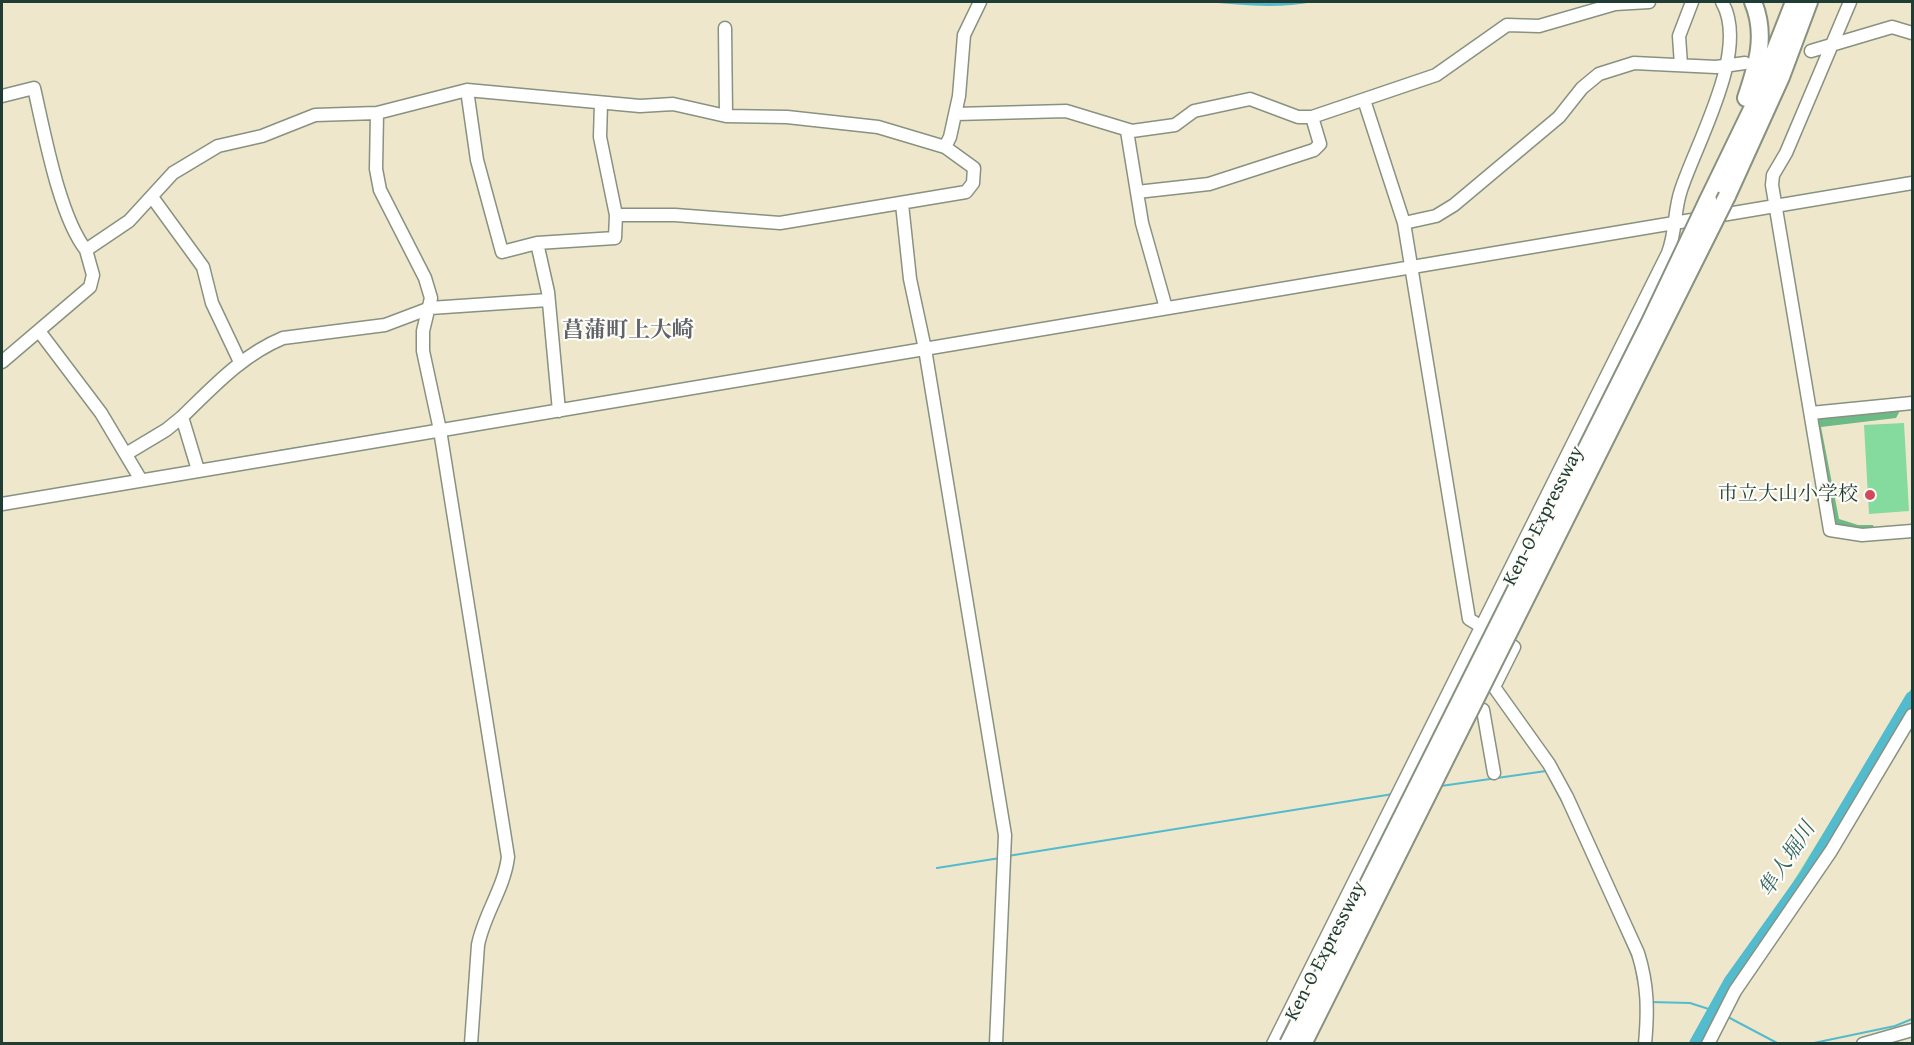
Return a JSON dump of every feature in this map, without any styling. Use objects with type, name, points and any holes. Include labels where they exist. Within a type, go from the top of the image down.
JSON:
[{"type":"highway","points":[[1706,199],[1746,100],[1759,56],[1760,27],[1753,2]]},
{"type":"highway","name":"Ken-O Expressway","points":[[1288,1044],[1665,291],[1706,199],[1752,109],[1794,2]]},
{"type":"highway","name":"Ken-O Expressway","points":[[1303,1044],[1727,196],[1781,77],[1806,9],[1815,2]]},
{"type":"street","points":[[945,147],[956,114],[964,35],[980,2]]},
{"type":"street","points":[[956,114],[1066,111],[1127,131],[1175,125],[1194,111],[1245,100],[1260,101],[1298,117],[1312,117],[1436,75],[1507,25],[1539,27],[1606,6],[1649,2]]},
{"type":"street","points":[[1681,65],[1679,36],[1689,2]]},
{"type":"street","points":[[1273,1044],[1672,244],[1680,192],[1705,130],[1731,46],[1731,28],[1722,2]]},
{"type":"street","points":[[1850,2],[1786,153],[1773,175],[1776,206],[1830,530],[1862,535],[1912,531]]},
{"type":"street","points":[[1811,51],[1892,27],[1912,33]]},
{"type":"street","points":[[725,28],[726,116]]},
{"type":"street","points":[[1404,223],[1436,216],[1454,205],[1559,117],[1593,77],[1629,63],[1726,66],[1745,63]]},
{"type":"street","points":[[2,96],[34,88],[57,181],[78,236],[87,250],[93,275],[90,287],[2,362]]},
{"type":"street","points":[[466,90],[477,160],[502,252],[537,243],[612,240],[616,215],[600,137],[601,103]]},
{"type":"street","points":[[87,250],[129,221],[173,173],[218,146],[262,136],[315,115],[377,113],[466,90],[640,106],[673,104],[726,116],[787,117],[878,127],[945,147],[974,168],[971,188],[956,195],[780,223],[675,215],[616,215]]},
{"type":"street","points":[[1364,99],[1404,223],[1469,619],[1514,648],[1494,687],[1554,772],[1578,817],[1638,953],[1646,978],[1648,996],[1646,1044]]},
{"type":"street","points":[[377,113],[376,169],[380,190],[425,278],[431,298],[422,342],[440,430],[508,857],[506,878],[481,931],[478,945],[471,1044]]},
{"type":"street","points":[[1137,192],[1209,184],[1314,150],[1320,144],[1312,117]]},
{"type":"street","points":[[1127,131],[1142,223],[1166,309]]},
{"type":"street","points":[[2,504],[1912,183]]},
{"type":"street","points":[[152,197],[203,267],[212,303],[240,362]]},
{"type":"street","points":[[902,204],[910,279],[925,349],[1005,835],[996,1044]]},
{"type":"street","points":[[537,243],[548,300],[559,411]]},
{"type":"street","points":[[126,454],[166,430],[240,362],[283,338],[376,327],[430,308],[548,300]]},
{"type":"street","points":[[39,331],[101,412],[141,480]]},
{"type":"street","points":[[1811,413],[1912,403]]},
{"type":"street","points":[[182,417],[198,470]]},
{"type":"street","points":[[1483,710],[1494,773]]},
{"type":"street","points":[[1708,1044],[1735,991],[1826,860],[1912,716]]},
{"type":"street","points":[[1863,1044],[1912,1030]]},
{"type":"green space","points":[[1902,407],[1896,418],[1821,427],[1839,519],[1858,525],[1873,525],[1875,531],[1836,525],[1833,523],[1816,420],[1818,417]]},
{"type":"green space","points":[[1904,423],[1909,511],[1869,514],[1864,425]]},
{"type":"green space","points":[[1912,687],[1912,697],[1874,762],[1870,758]]},
{"type":"green space","points":[[1866,764],[1871,766],[1797,885],[1728,982],[1694,1043],[1690,1043],[1720,988],[1785,895]]},
{"type":"green space","points":[[1874,768],[1877,770],[1704,1043],[1699,1044],[1731,984],[1799,888]]},
{"type":"water","points":[[1205,2],[1314,2],[1273,6]]},
{"type":"waterway","points":[[650,389],[920,344]]},
{"type":"waterway","points":[[482,417],[527,410]]},
{"type":"waterway","points":[[279,451],[395,432]]},
{"type":"waterway","name":"隼人堀川","points":[[1696,1044],[1731,981],[1806,876],[1912,698]]},
{"type":"waterway","points":[[1441,786],[1546,771],[1565,807]]},
{"type":"waterway","points":[[1008,856],[1393,794]]},
{"type":"waterway","points":[[937,868],[1000,858]]},
{"type":"waterway","points":[[1616,918],[1635,963],[1638,981]]},
{"type":"waterway","points":[[1650,1002],[1690,1003],[1718,1012]]},
{"type":"waterway","points":[[1726,1016],[1779,1044]]},
{"type":"waterway","points":[[1809,1044],[1895,1026],[1912,1019]]},
{"type":"place","name":"市立大山小学校","points":[[1870,495]]},
{"type":"district","name":"菖蒲町上大崎","points":[[628,331]]}]
